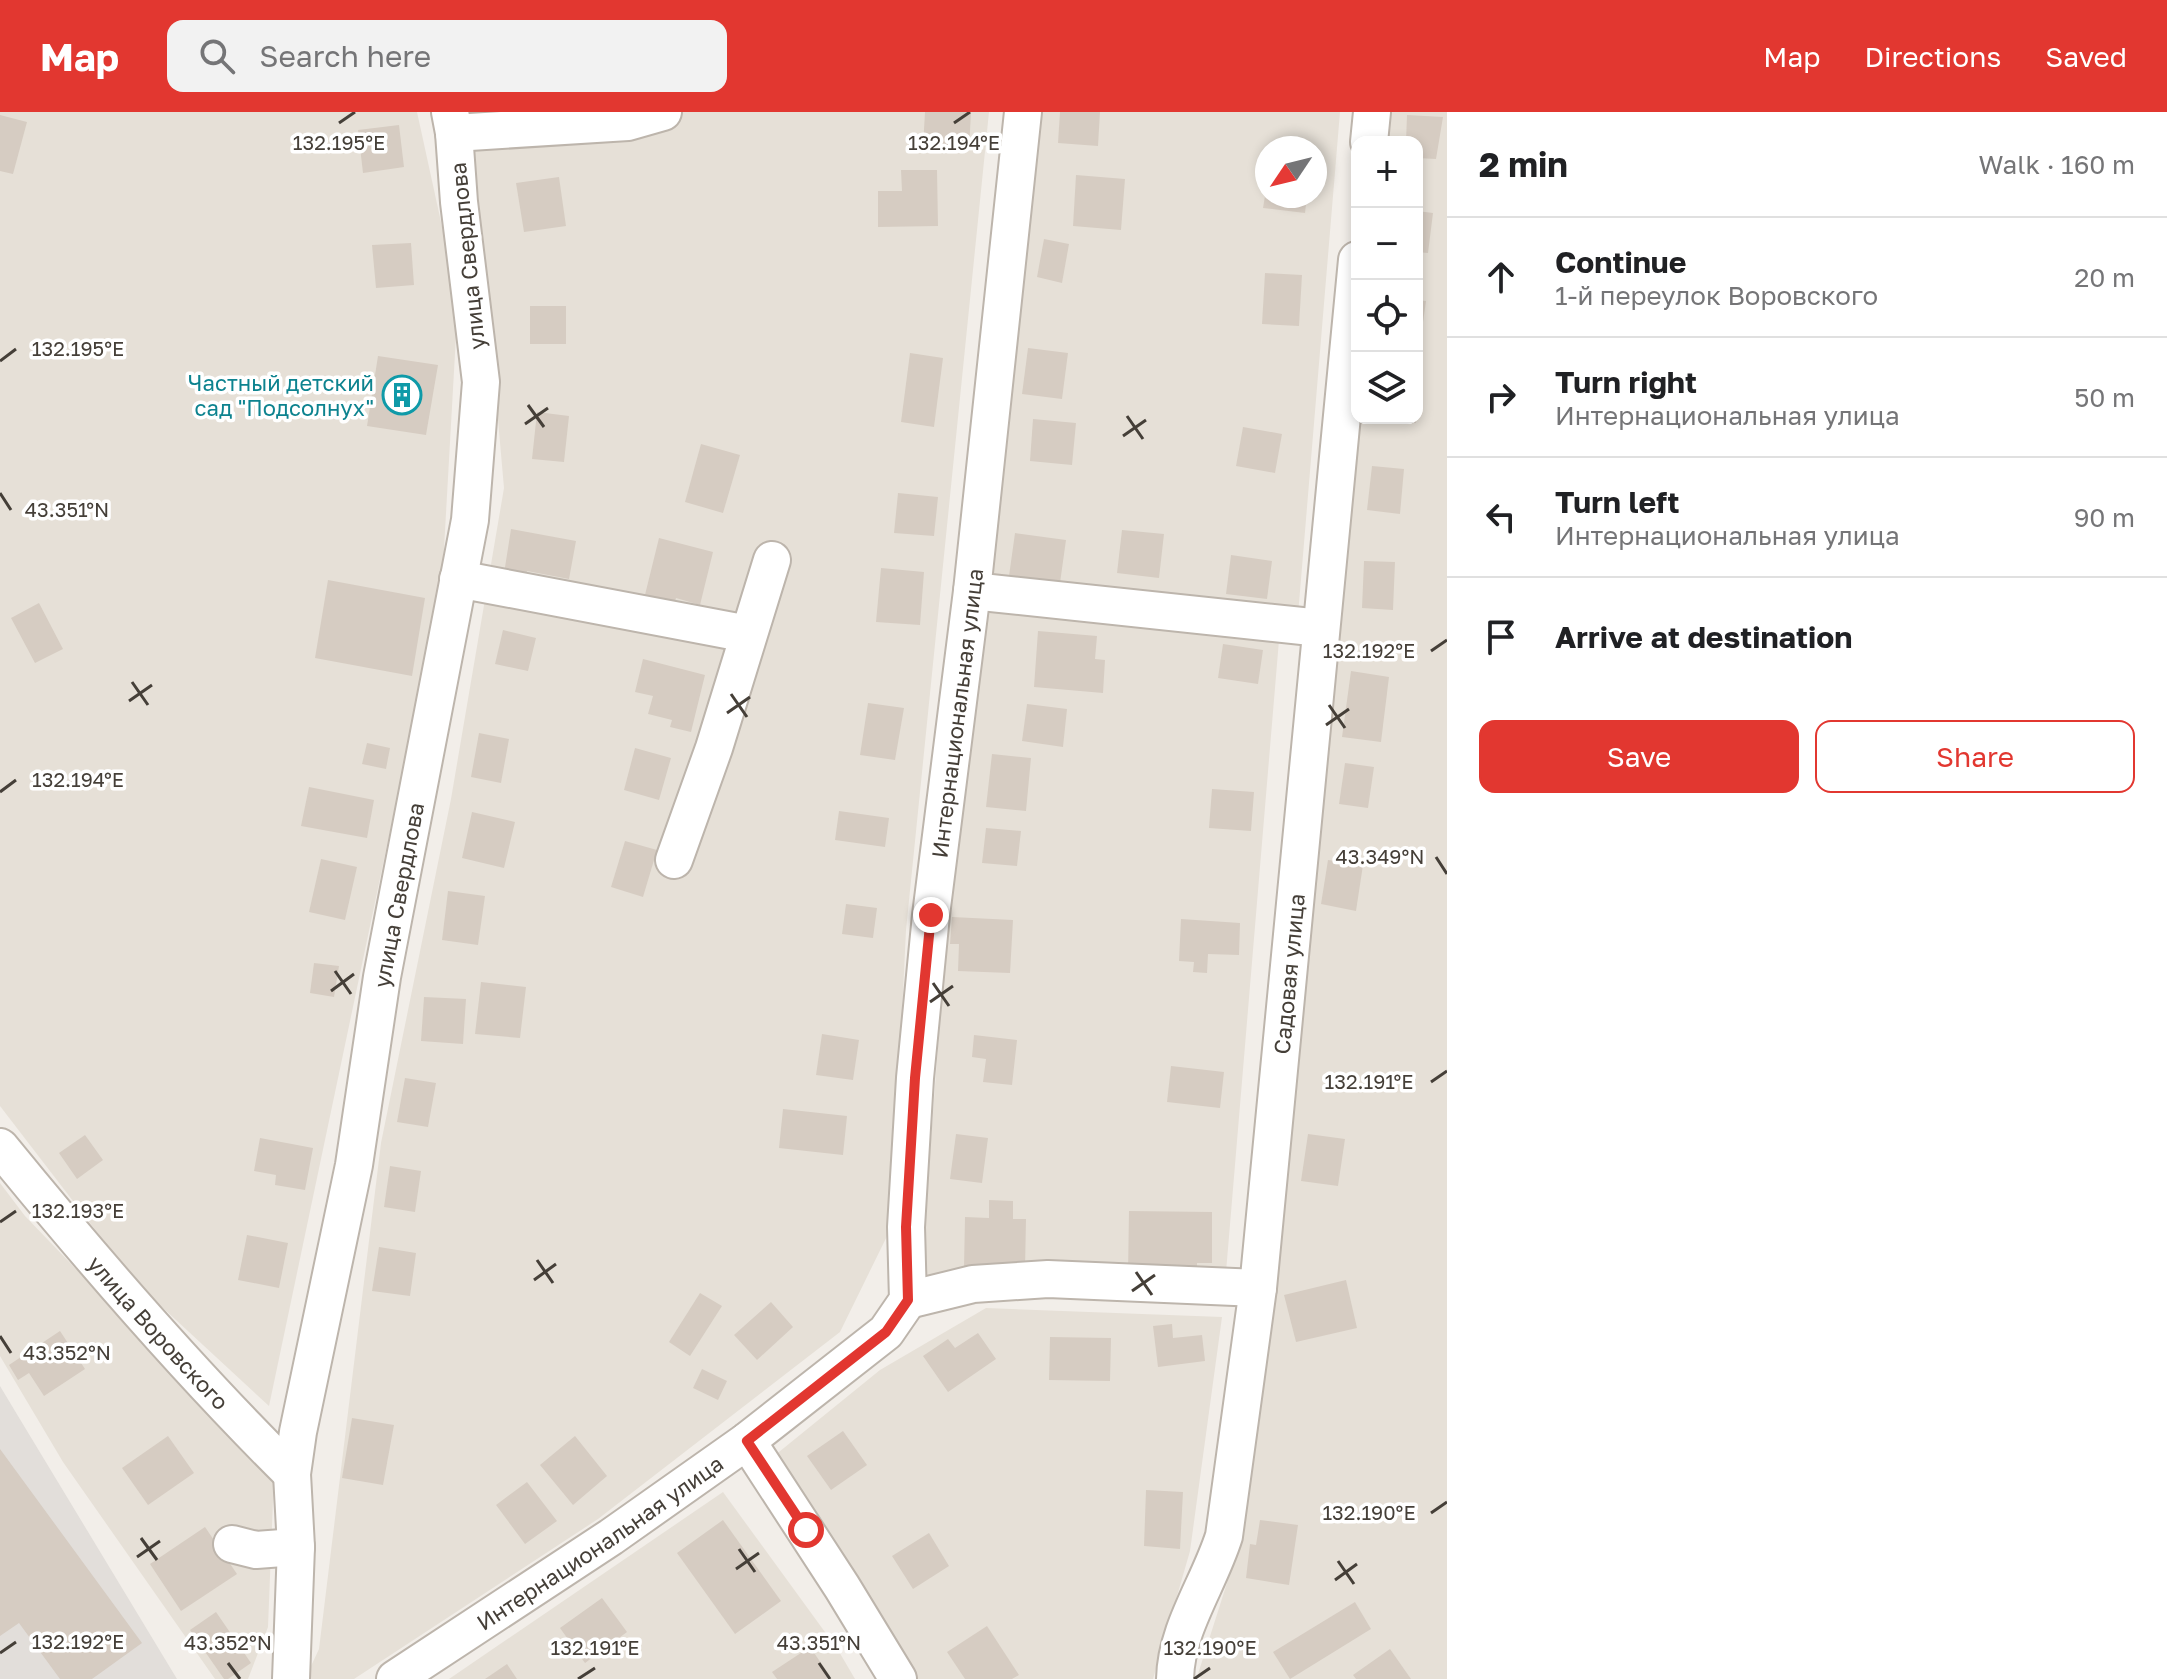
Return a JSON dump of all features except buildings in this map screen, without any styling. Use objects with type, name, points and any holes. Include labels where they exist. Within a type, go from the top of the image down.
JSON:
[{"type":"street","points":[[452,122],[628,122],[663,112]]},
{"type":"street","name":"Интернациональная улица","points":[[395,1679],[611,1537],[747,1441],[886,1332],[908,1300],[906,1227],[915,1078],[931,915],[972,591],[1023,112]]},
{"type":"street","points":[[1370,136],[1372,112]]},
{"type":"street","name":"улица Свердлова","points":[[291,1679],[296,1547],[292,1474],[298,1432],[354,1165],[382,977],[470,520],[481,382],[452,122]]},
{"type":"street","name":"Садовая улица","points":[[1175,1679],[1175,1658],[1182,1637],[1224,1536],[1258,1288],[1355,280]]},
{"type":"street","points":[[674,860],[714,748],[772,560]]},
{"type":"street","points":[[458,579],[748,634]]},
{"type":"street","points":[[972,591],[1321,628]]},
{"type":"street","name":"улица Воровского","points":[[0,1147],[121,1293],[232,1414],[292,1474]]},
{"type":"street","points":[[908,1300],[973,1284],[1048,1279],[1258,1288]]},
{"type":"street","points":[[747,1441],[814,1541],[898,1679]]},
{"type":"street","points":[[232,1544],[256,1550],[296,1547]]},
{"type":"shaded area","points":[[0,112],[417,112],[458,300],[442,584],[269,1406],[136,1283],[0,1106]]},
{"type":"shaded area","points":[[471,112],[989,112],[906,930],[892,1226],[840,1332],[598,1519],[354,1679],[305,1679],[319,1649],[381,1143],[451,799],[504,488]]},
{"type":"shaded area","points":[[1034,112],[1340,112],[1298,615],[992,579],[1016,281]]},
{"type":"shaded area","points":[[1383,112],[1447,112],[1447,1679],[1201,1679],[1198,1674],[1241,1539],[1356,424],[1423,424],[1423,136],[1381,136]]},
{"type":"shaded area","points":[[986,612],[1279,640],[1225,1284],[920,1284],[949,902]]},
{"type":"shaded area","points":[[0,1183],[25,1216],[274,1475],[268,1627],[248,1679],[215,1679],[63,1462],[0,1356]]},
{"type":"shaded area","points":[[986,1308],[1222,1317],[1190,1551],[1153,1679],[904,1679],[774,1456],[880,1370]]},
{"type":"shaded area","points":[[0,1386],[18,1416],[177,1679],[0,1679]]},
{"type":"shaded area","points":[[723,1492],[838,1650],[855,1679],[449,1679]]},
{"type":"place","name":"Частный детский сад \"Подсолнух\"","points":[[402,395]]},
{"type":"route","points":[[806,1530],[747,1441],[886,1332],[908,1300],[906,1227],[915,1078],[931,915]]}]
